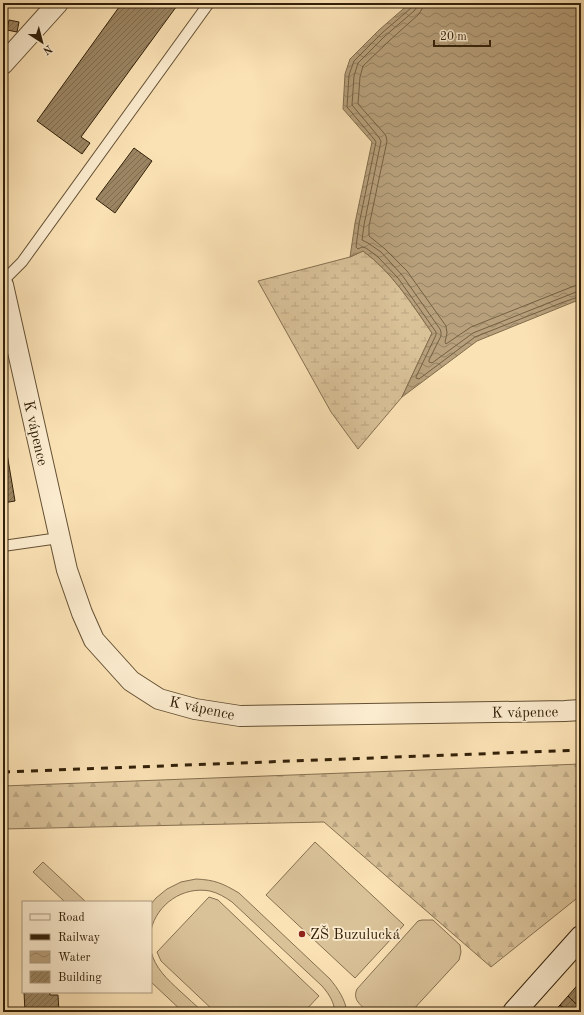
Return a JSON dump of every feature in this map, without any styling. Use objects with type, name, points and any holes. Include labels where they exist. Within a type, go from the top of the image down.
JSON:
[{"type":"main road","points":[[514,1012],[581,937]]},
{"type":"street","points":[[3,64],[58,3]]},
{"type":"street","name":"K vápence","points":[[3,285],[67,570],[82,613],[94,640],[131,681],[159,699],[195,709],[240,716],[581,710]]},
{"type":"lane","points":[[3,281],[22,262],[209,3]]},
{"type":"lane","points":[[3,546],[59,538]]},
{"type":"green space","points":[[363,251],[392,278],[409,299],[432,333],[402,397],[358,449],[331,412],[258,281],[350,257]]},
{"type":"green space","points":[[581,764],[581,895],[491,967],[324,822],[3,829],[3,786]]},
{"type":"green space","points":[[315,842],[404,925],[355,978],[266,895]]},
{"type":"green space","points":[[43,862],[85,901],[64,901],[33,872]]},
{"type":"green space","points":[[196,879],[208,880],[228,887],[239,893],[330,979],[341,994],[347,1012],[335,1012],[331,998],[322,986],[232,902],[216,893],[200,890],[181,894],[165,905],[159,912],[152,927],[152,903],[167,889],[181,882]]},
{"type":"green space","points":[[209,897],[218,900],[319,996],[304,1012],[215,1012],[161,961],[157,952]]},
{"type":"green space","points":[[433,920],[460,945],[461,952],[459,960],[411,1012],[368,1012],[356,999],[357,989],[418,921]]},
{"type":"green space","points":[[152,954],[155,963],[166,978],[203,1012],[183,1012],[152,983]]},
{"type":"water","points":[[410,3],[581,3],[581,299],[477,341],[402,397],[432,333],[401,289],[373,259],[363,251],[350,257],[355,223],[372,142],[343,109],[345,74],[350,59],[379,30]]},
{"type":"building","points":[[122,3],[179,3],[81,137],[90,143],[82,154],[37,121]]},
{"type":"building","points":[[9,20],[19,22],[17,32],[7,30]]},
{"type":"building","points":[[134,148],[152,161],[115,213],[96,199]]},
{"type":"building","points":[[3,430],[15,501],[3,503]]},
{"type":"building","points":[[581,981],[581,1009],[568,996]]},
{"type":"building","points":[[24,993],[50,993],[50,995],[58,995],[59,1012],[25,1012]]},
{"type":"building","points":[[568,996],[581,1009],[581,1012],[568,1012],[560,1005]]},
{"type":"building","points":[[560,1005],[568,1012],[553,1012]]},
{"type":"railway","points":[[3,772],[581,750]]},
{"type":"place","name":"ZŠ Buzulucká","points":[[302,934]]}]
